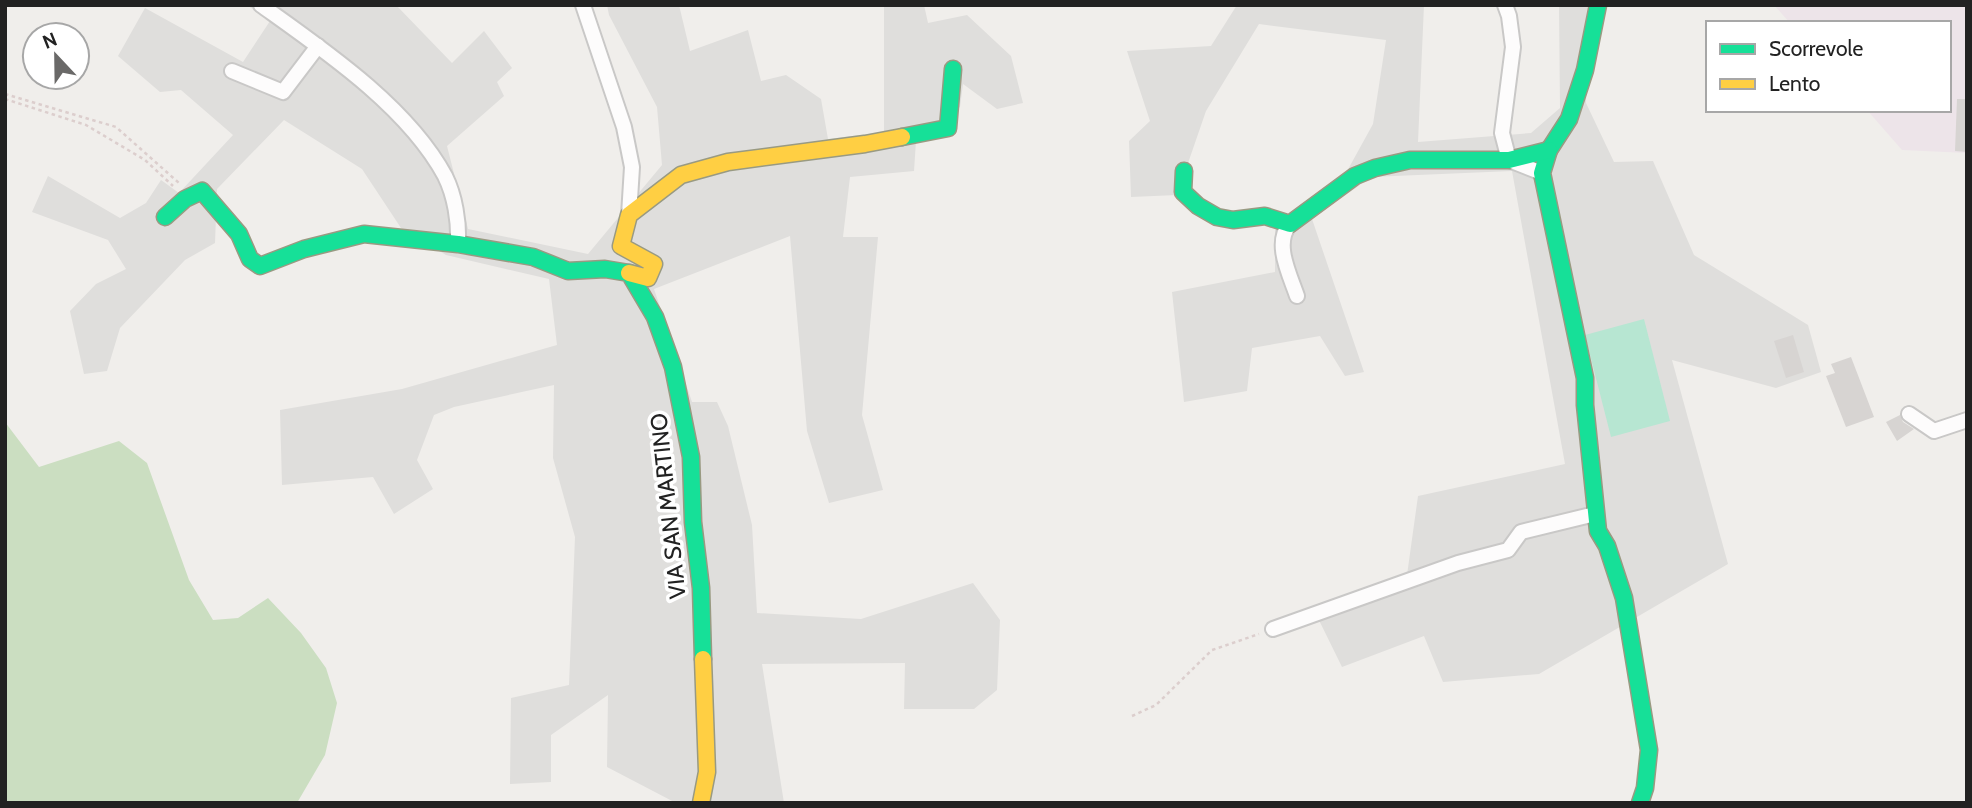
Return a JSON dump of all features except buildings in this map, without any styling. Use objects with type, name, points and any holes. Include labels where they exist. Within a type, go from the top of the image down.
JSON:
[{"type":"street","points":[[261,5],[318,46],[379,97],[422,141],[446,178],[459,224],[458,244]]},
{"type":"street","points":[[165,217],[186,195],[202,191],[239,234],[250,259],[260,267],[304,249],[364,234],[458,244],[533,257],[568,271],[605,269],[648,278],[654,264],[621,246],[629,215],[632,167],[624,127],[583,5]]},
{"type":"street","points":[[1505,5],[1513,47],[1502,133],[1509,160]]},
{"type":"street","points":[[1598,5],[1585,71],[1569,119],[1549,150],[1542,173],[1585,378],[1585,405],[1598,531],[1607,546],[1624,598],[1649,750],[1645,788],[1640,803]]},
{"type":"street","points":[[232,71],[283,93],[318,46]]},
{"type":"street","points":[[629,215],[681,175],[728,162],[865,144],[948,128],[953,69]]},
{"type":"street","points":[[1297,296],[1282,247],[1285,230],[1355,176],[1410,160],[1509,160],[1549,150]]},
{"type":"street","points":[[1509,160],[1542,173]]},
{"type":"street","points":[[1184,171],[1183,192],[1198,206],[1217,217],[1233,220],[1265,216],[1290,224]]},
{"type":"street","name":"VIA SAN MARTINO","points":[[629,273],[655,317],[673,367],[691,457],[701,588],[707,772],[701,803]]},
{"type":"street","points":[[1909,414],[1934,431],[1967,420]]},
{"type":"street","points":[[1273,629],[1458,563],[1508,550],[1521,533],[1595,514]]},
{"type":"path","points":[[5,94],[116,127],[186,195]]},
{"type":"path","points":[[5,99],[86,125],[145,160],[186,195]]},
{"type":"path","points":[[1132,716],[1156,705],[1212,650],[1273,629]]},
{"type":"shaded area","points":[[247,5],[396,5],[452,63],[484,31],[512,68],[497,82],[504,96],[447,146],[468,229],[588,254],[662,165],[657,107],[609,15],[607,5],[679,5],[690,51],[748,30],[761,81],[786,75],[821,99],[828,139],[884,132],[884,6],[924,5],[928,23],[967,15],[1011,56],[1023,103],[997,109],[963,84],[960,107],[916,141],[914,171],[850,177],[843,237],[878,237],[862,415],[883,490],[829,503],[807,431],[790,236],[654,289],[692,402],[717,402],[728,426],[752,525],[757,613],[861,619],[973,583],[1000,620],[997,690],[974,709],[904,709],[905,663],[762,664],[784,803],[676,803],[607,767],[608,695],[551,735],[551,782],[510,784],[511,698],[569,685],[575,537],[553,458],[554,385],[454,407],[434,415],[417,460],[433,489],[394,514],[373,477],[282,485],[280,410],[402,389],[557,345],[549,279],[446,255],[401,228],[362,169],[284,120],[217,189],[215,243],[185,260],[120,328],[107,371],[84,374],[70,311],[96,284],[126,269],[108,240],[32,212],[48,176],[120,218],[146,203],[161,180],[179,193],[233,135],[181,90],[160,92],[118,56],[145,8],[243,62],[270,21]]},
{"type":"shaded area","points":[[1237,5],[1424,5],[1418,142],[1531,133],[1560,108],[1559,5],[1588,5],[1586,103],[1614,162],[1653,161],[1694,255],[1808,325],[1821,372],[1776,388],[1672,360],[1728,564],[1539,674],[1443,682],[1424,636],[1342,667],[1313,608],[1407,575],[1418,496],[1565,464],[1512,171],[1371,177],[1312,219],[1364,372],[1345,376],[1320,336],[1252,348],[1247,391],[1184,402],[1172,292],[1275,272],[1275,230],[1346,173],[1373,124],[1386,40],[1259,24],[1206,111],[1177,195],[1131,197],[1129,141],[1150,121],[1127,51],[1211,46]]},
{"type":"shaded area","points":[[1774,5],[1967,5],[1967,153],[1902,150],[1869,112],[1951,112],[1951,21],[1788,21]]},
{"type":"green space","points":[[1644,319],[1670,421],[1611,437],[1585,335]]},
{"type":"green space","points":[[5,422],[39,467],[119,441],[147,463],[189,580],[213,620],[238,618],[268,598],[301,633],[326,668],[337,703],[325,755],[297,803],[5,803]]},
{"type":"traffic: fast","points":[[1598,5],[1585,70],[1569,119],[1549,150],[1542,173],[1585,378],[1585,405],[1598,531],[1607,546],[1624,598],[1649,750],[1645,788],[1640,803]]},
{"type":"traffic: fast","points":[[902,137],[948,128],[953,69]]},
{"type":"traffic: fast","points":[[1184,171],[1183,192],[1198,206],[1217,217],[1233,220],[1265,216],[1290,224],[1355,176],[1375,168],[1410,160],[1509,160],[1549,150]]},
{"type":"traffic: fast","points":[[165,217],[185,199],[202,191],[239,234],[250,259],[260,266],[304,249],[364,234],[458,244],[533,257],[568,271],[605,269],[629,273],[655,317],[673,367],[691,457],[693,522],[701,588],[703,659]]},
{"type":"traffic: slow","points":[[629,273],[648,278],[654,264],[621,246],[629,215],[681,175],[728,162],[902,137]]},
{"type":"traffic: slow","points":[[701,803],[707,772],[703,659]]}]
